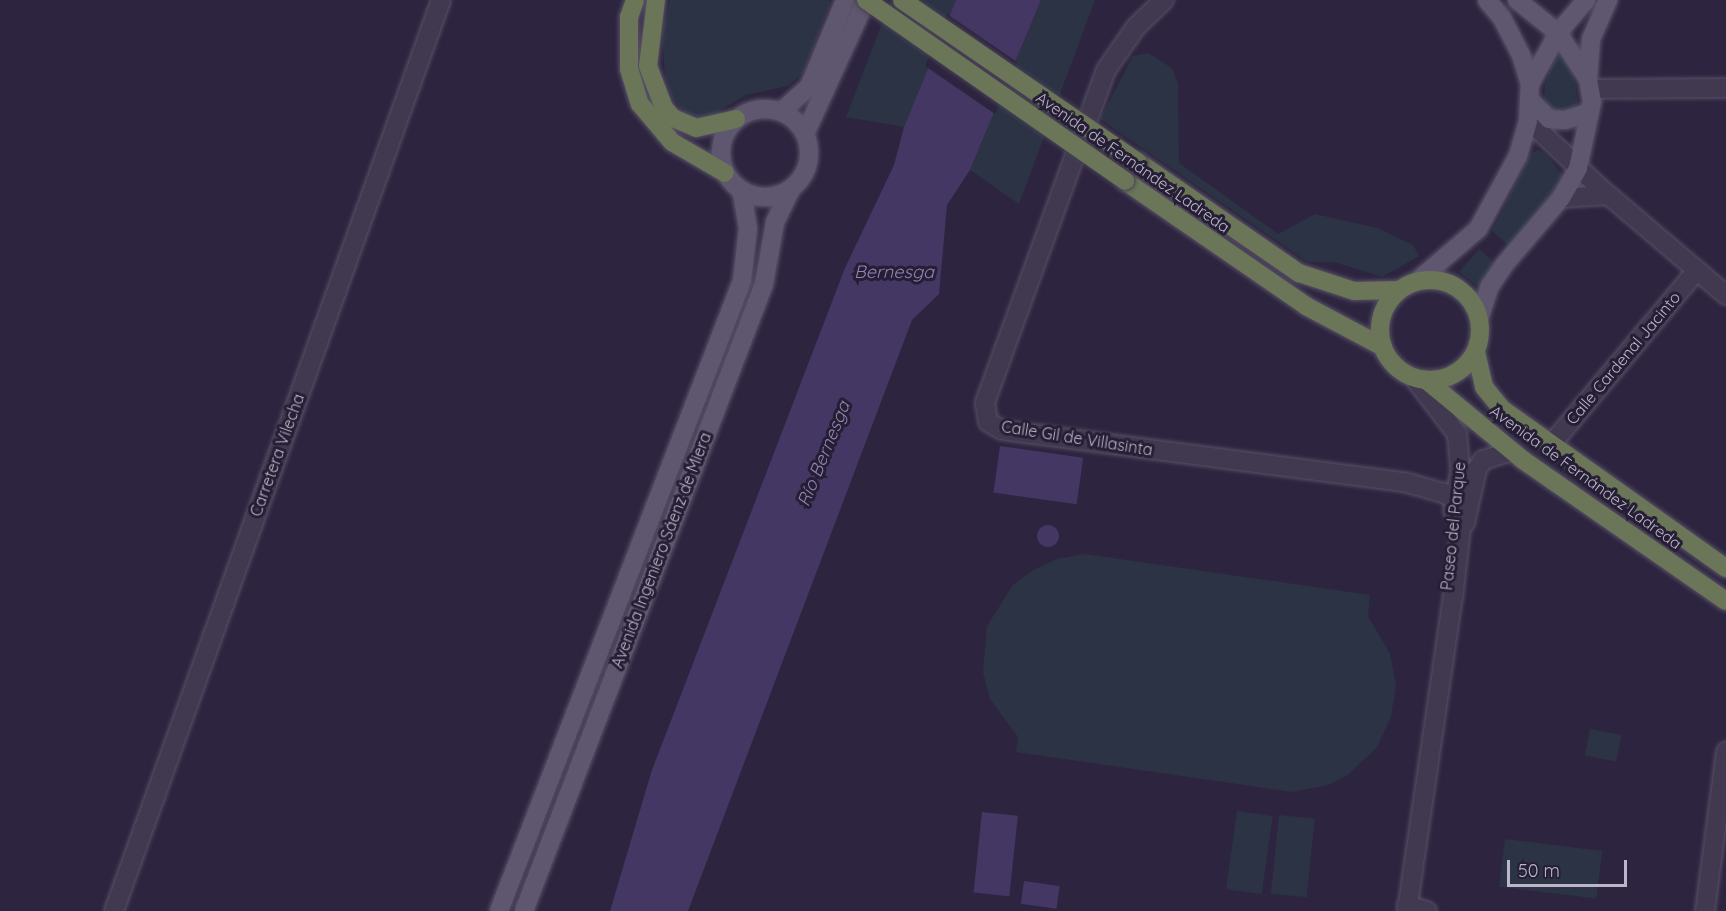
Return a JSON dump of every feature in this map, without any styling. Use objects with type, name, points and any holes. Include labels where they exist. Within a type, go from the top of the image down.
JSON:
[{"type":"highway","points":[[656,0],[648,66],[664,108],[673,118],[696,128],[735,119]]},
{"type":"highway","name":"Avenida de Fernández Ladreda","points":[[866,0],[1306,306],[1383,347]]},
{"type":"highway","name":"Avenida de Fernández Ladreda","points":[[902,0],[1299,273],[1354,291],[1399,290]]},
{"type":"highway","points":[[632,6],[629,69],[639,104],[672,142],[725,173]]},
{"type":"highway","points":[[1441,280],[1456,287],[1473,302],[1479,319],[1480,336],[1476,352],[1454,374],[1420,379],[1390,361],[1383,347],[1382,317],[1399,290],[1416,282],[1441,280]]},
{"type":"highway","name":"Avenida de Fernández Ladreda","points":[[1476,352],[1484,387],[1492,399],[1550,446],[1726,568]]},
{"type":"highway","name":"Avenida de Fernández Ladreda","points":[[1420,379],[1512,451],[1726,601]]},
{"type":"main road","points":[[782,111],[809,87],[845,0]]},
{"type":"main road","points":[[806,134],[782,111],[761,108],[735,119],[723,137],[720,156],[725,173],[741,190],[761,198],[791,189],[810,161],[806,134],[866,0]]},
{"type":"main road","points":[[1487,0],[1513,36],[1531,93],[1549,119],[1564,120],[1590,112]]},
{"type":"main road","points":[[1517,0],[1563,26],[1589,84]]},
{"type":"main road","points":[[1416,282],[1478,229],[1518,156],[1528,120],[1531,93],[1563,26],[1586,0]]},
{"type":"main road","points":[[1479,319],[1490,286],[1503,265],[1561,198],[1578,168],[1590,112],[1591,39],[1608,0]]},
{"type":"main road","name":"Avenida Ingeniero Sáenz de Miera","points":[[524,911],[764,284],[775,222],[791,189]]},
{"type":"main road","name":"Avenida Ingeniero Sáenz de Miera","points":[[499,911],[742,281],[748,228],[741,190]]},
{"type":"street","name":"Carretera Vilecha","points":[[114,911],[441,0]]},
{"type":"street","name":"Calle Gil de Villasinta","points":[[1164,0],[1136,27],[1106,70],[985,403],[988,422],[1002,430],[1408,483],[1455,500]]},
{"type":"street","points":[[1589,84],[1726,88]]},
{"type":"street","points":[[1528,120],[1603,191],[1726,295]]},
{"type":"street","points":[[1561,198],[1603,191]]},
{"type":"street","name":"Calle Cardenal Jacinto","points":[[1550,446],[1697,270]]},
{"type":"street","name":"Paseo del Parque","points":[[1407,908],[1442,653],[1455,500],[1460,471],[1457,434],[1420,379]]},
{"type":"street","name":"Paseo del Parque","points":[[1442,653],[1477,469],[1483,460],[1512,451]]},
{"type":"street","points":[[1453,598],[1462,519],[1455,500]]},
{"type":"street","points":[[1705,911],[1719,857],[1726,751]]},
{"type":"street","points":[[1407,908],[1427,911]]},
{"type":"shaded area","points":[[670,0],[828,0],[831,2],[803,73],[788,86],[746,95],[712,115],[698,117],[684,112],[672,97],[665,77],[662,33]]},
{"type":"shaded area","points":[[891,0],[956,0],[904,127],[846,117]]},
{"type":"shaded area","points":[[1041,0],[1095,0],[1019,204],[970,170]]},
{"type":"shaded area","points":[[1148,53],[1172,68],[1178,84],[1179,163],[1278,234],[1315,214],[1377,228],[1413,245],[1419,256],[1382,277],[1335,262],[1308,262],[1100,119],[1133,56]]},
{"type":"shaded area","points":[[1563,55],[1574,73],[1578,103],[1572,111],[1551,112],[1544,100],[1545,85],[1556,57]]},
{"type":"shaded area","points":[[1538,150],[1545,153],[1564,177],[1559,187],[1509,246],[1492,231],[1531,153]]},
{"type":"shaded area","points":[[1479,249],[1496,264],[1480,288],[1459,272]]},
{"type":"shaded area","points":[[1085,554],[1370,595],[1368,616],[1390,654],[1396,685],[1391,717],[1377,747],[1348,775],[1328,785],[1292,792],[1016,752],[1018,737],[990,699],[983,672],[987,626],[1013,585],[1033,570],[1057,559]]},
{"type":"shaded area","points":[[1590,729],[1621,735],[1616,762],[1585,756]]},
{"type":"shaded area","points":[[1237,811],[1273,816],[1262,894],[1226,889]]},
{"type":"shaded area","points":[[1279,815],[1315,819],[1307,897],[1271,894]]},
{"type":"shaded area","points":[[1505,839],[1602,851],[1596,899],[1499,887]]},
{"type":"water","name":"Bernesga","points":[[956,0],[1041,0],[970,170],[947,205],[939,294],[912,320],[688,911],[610,911],[652,770],[845,268],[894,165],[904,127]]},
{"type":"water","points":[[1000,446],[1083,458],[1077,504],[993,493]]},
{"type":"water","points":[[1048,525],[1056,528],[1059,536],[1056,544],[1048,547],[1040,544],[1037,536],[1040,528]]},
{"type":"water","points":[[982,812],[1018,816],[1009,896],[974,893]]},
{"type":"water","points":[[1024,881],[1060,886],[1056,909],[1021,904]]},
{"type":"pier","points":[[947,14],[1017,62],[995,114],[925,66]]},
{"type":"water label","name":"Río Bernesga","points":[[824,454]]}]
